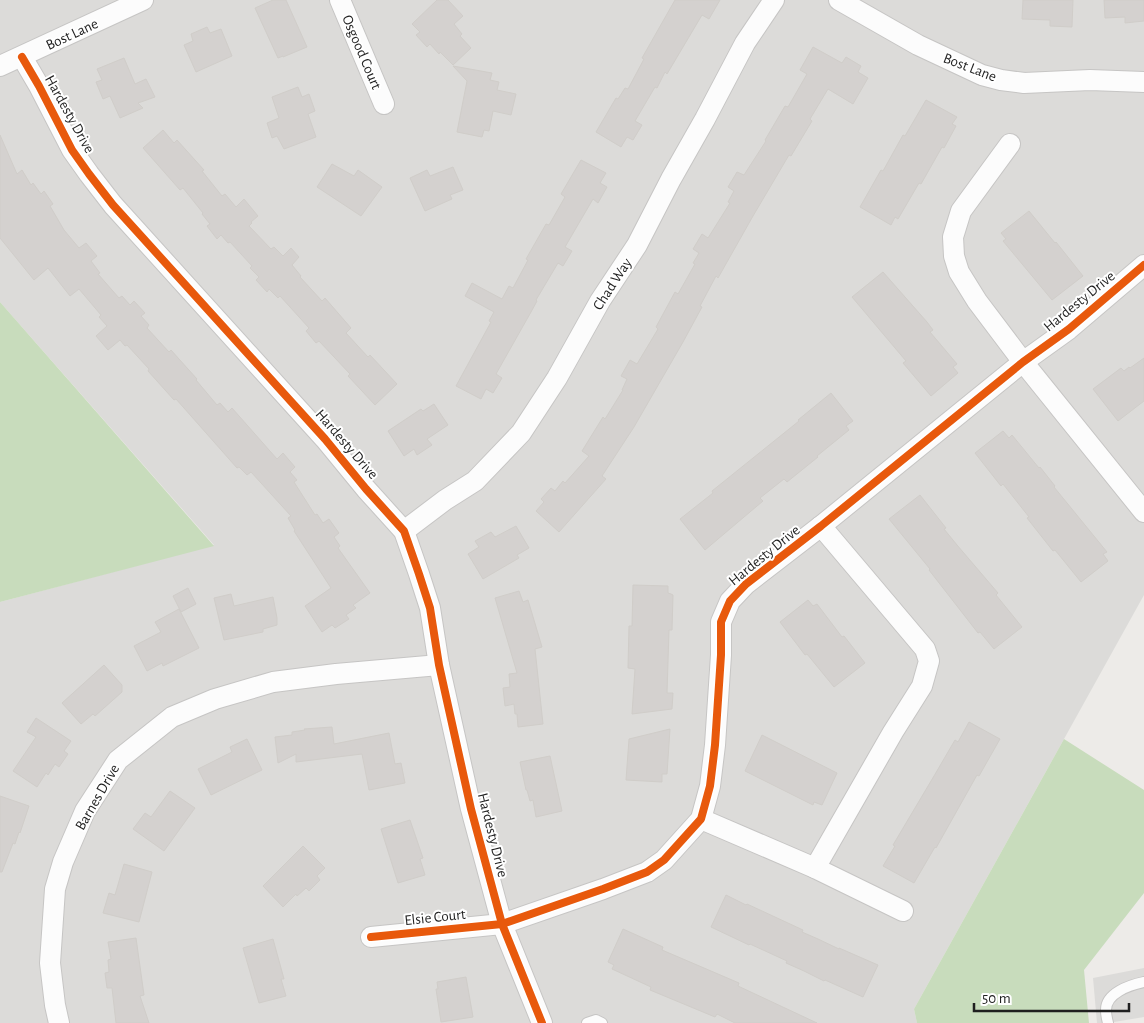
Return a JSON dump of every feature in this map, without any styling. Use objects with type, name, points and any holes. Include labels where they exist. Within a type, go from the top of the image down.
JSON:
[{"type":"street","name":"Bost Lane","points":[[0,66],[143,0]]},
{"type":"street","name":"Osgood Court","points":[[340,0],[384,104]]},
{"type":"street","name":"Chad Way","points":[[404,531],[445,500],[475,481],[521,433],[556,378],[600,301],[637,245],[745,44],[774,0]]},
{"type":"street","name":"Bost Lane","points":[[839,0],[918,45],[982,75],[1000,80],[1024,82],[1090,80],[1144,82]]},
{"type":"street","name":"Hardesty Drive","points":[[22,57],[72,150],[107,197],[325,439],[404,531],[430,608],[439,665],[471,809],[502,924],[542,1023]]},
{"type":"street","points":[[1010,144],[961,211],[953,237],[954,256],[959,272],[977,301],[1023,362],[1144,512]]},
{"type":"street","name":"Hardesty Drive","points":[[502,924],[648,872],[664,860],[701,819],[710,786],[715,745],[721,655],[721,622],[730,601],[746,584],[821,526],[1023,362],[1069,329],[1144,265]]},
{"type":"street","points":[[815,868],[893,732],[922,686],[929,661],[925,649],[821,526]]},
{"type":"street","name":"Barnes Drive","points":[[59,1023],[50,964],[55,889],[63,862],[86,811],[118,760],[172,717],[215,699],[274,682],[336,674],[439,665]]},
{"type":"street","points":[[701,819],[815,868],[903,911]]},
{"type":"street","name":"Elsie Court","points":[[371,937],[502,924]]},
{"type":"lane","points":[[1108,1023],[1105,1009],[1112,996],[1130,985],[1144,982]]},
{"type":"lane","points":[[587,1023],[596,1020],[602,1023]]},
{"type":"shaded area","points":[[0,0],[1144,0],[1144,595],[914,1009],[917,1023],[0,1023],[0,602],[214,545],[0,302]]},
{"type":"shaded area","points":[[1144,968],[1144,1017],[1097,1023],[1093,978]]},
{"type":"green space","points":[[0,302],[214,546],[0,602]]},
{"type":"green space","points":[[1064,739],[1144,790],[1144,893],[1084,970],[1089,1023],[917,1023],[914,1009]]},
{"type":"building","points":[[273,0],[286,0],[307,47],[278,58],[255,8]]},
{"type":"building","points":[[437,0],[448,0],[463,16],[454,24],[462,34],[460,36],[471,48],[453,65],[430,44],[427,47],[416,35],[420,32],[412,24]]},
{"type":"building","points":[[675,0],[720,0],[709,19],[702,15],[667,74],[665,72],[657,88],[655,87],[635,121],[642,125],[633,140],[627,137],[621,147],[596,132],[616,98],[618,99],[625,88],[628,89],[644,59],[642,58]]},
{"type":"building","points":[[1023,0],[1073,0],[1072,27],[1050,26],[1050,20],[1022,19]]},
{"type":"building","points":[[1104,0],[1144,0],[1144,21],[1125,23],[1125,17],[1105,18]]},
{"type":"building","points":[[207,27],[210,33],[221,29],[232,56],[196,72],[184,45],[193,41],[191,34]]},
{"type":"building","points":[[813,47],[842,63],[846,57],[861,66],[858,72],[868,78],[853,104],[828,89],[810,119],[812,121],[791,156],[789,155],[718,278],[716,276],[683,342],[634,427],[602,476],[606,479],[559,532],[536,511],[544,502],[541,499],[551,488],[555,491],[563,481],[565,483],[589,456],[582,451],[603,417],[605,419],[623,390],[627,379],[621,376],[630,360],[637,364],[658,329],[656,327],[675,292],[678,294],[695,264],[693,263],[699,253],[693,249],[702,234],[708,238],[730,203],[728,202],[734,191],[728,187],[737,172],[744,175],[766,141],[785,106],[788,107],[807,74],[800,70]]},
{"type":"building","points":[[124,58],[135,84],[146,79],[155,97],[138,103],[143,108],[120,118],[110,96],[103,99],[96,82],[102,80],[97,69]]},
{"type":"building","points":[[453,66],[492,73],[490,80],[499,82],[497,90],[516,94],[511,115],[493,111],[489,131],[484,130],[482,137],[457,132],[467,81]]},
{"type":"building","points":[[298,87],[302,97],[309,94],[315,111],[308,114],[316,137],[284,149],[277,136],[272,138],[267,123],[279,118],[272,97]]},
{"type":"building","points":[[926,100],[957,117],[952,124],[956,126],[921,184],[919,183],[898,219],[895,217],[891,225],[860,207],[881,170],[883,171],[903,135],[905,136]]},
{"type":"building","points":[[163,130],[174,143],[177,140],[204,170],[202,171],[222,196],[225,194],[236,207],[244,199],[258,216],[249,226],[271,249],[274,247],[283,256],[291,248],[299,257],[292,265],[300,277],[322,301],[325,298],[351,328],[346,333],[397,384],[375,405],[348,376],[350,374],[319,341],[316,343],[306,331],[309,328],[280,296],[278,298],[269,289],[267,292],[256,280],[259,277],[250,268],[252,266],[230,242],[228,243],[221,235],[217,239],[207,226],[210,224],[203,213],[183,188],[180,190],[143,148]]},
{"type":"building","points":[[0,135],[17,174],[22,170],[31,185],[33,183],[41,194],[44,191],[53,204],[50,206],[64,230],[79,248],[86,243],[97,256],[91,261],[100,273],[98,274],[119,298],[122,296],[130,305],[134,301],[145,313],[141,316],[149,325],[147,328],[169,352],[171,350],[217,405],[220,403],[228,412],[232,408],[277,459],[283,453],[295,467],[290,472],[297,480],[294,482],[315,515],[317,514],[323,523],[329,519],[339,533],[334,537],[340,546],[338,548],[370,593],[353,605],[356,608],[346,615],[349,619],[335,628],[332,625],[322,632],[305,606],[331,588],[294,531],[288,518],[291,516],[251,472],[247,475],[239,467],[237,468],[176,399],[174,400],[148,371],[149,369],[127,345],[125,346],[120,340],[108,350],[96,336],[107,326],[99,317],[101,315],[79,289],[70,296],[48,268],[34,280],[0,238]]},
{"type":"building","points":[[581,160],[606,173],[600,183],[607,187],[598,203],[593,199],[565,247],[572,251],[563,266],[558,263],[536,300],[496,374],[502,378],[493,393],[486,389],[481,399],[456,386],[491,322],[489,321],[494,312],[465,296],[472,283],[502,299],[509,286],[513,288],[528,260],[526,259],[546,224],[549,225],[565,197],[561,194]]},
{"type":"building","points":[[332,164],[354,176],[358,170],[382,187],[361,216],[317,187]]},
{"type":"building","points":[[453,167],[463,190],[450,195],[452,199],[425,211],[410,178],[427,170],[430,176]]},
{"type":"building","points":[[1029,211],[1083,276],[1052,300],[1003,241],[1006,239],[1001,233]]},
{"type":"building","points":[[883,272],[927,322],[933,330],[930,332],[957,364],[953,367],[958,373],[931,396],[903,363],[906,361],[852,297]]},
{"type":"building","points":[[1144,358],[1144,401],[1118,421],[1093,389],[1121,368],[1124,371]]},
{"type":"building","points":[[831,393],[853,421],[846,426],[849,430],[787,482],[784,479],[760,498],[763,501],[705,550],[680,519]]},
{"type":"building","points":[[434,404],[448,425],[427,439],[432,445],[417,455],[414,449],[404,456],[388,431],[421,409],[423,411]]},
{"type":"building","points":[[1003,431],[1009,438],[1012,435],[1040,467],[1107,552],[1103,554],[1108,561],[1081,582],[1055,550],[1053,551],[1003,484],[1001,486],[975,453]]},
{"type":"building","points":[[920,495],[946,528],[944,529],[998,593],[996,595],[1022,627],[994,649],[980,632],[978,633],[930,569],[889,519]]},
{"type":"building","points":[[516,526],[529,548],[517,555],[519,558],[483,579],[468,554],[479,547],[475,541],[491,532],[495,537]]},
{"type":"building","points":[[633,585],[668,586],[668,593],[673,595],[672,630],[669,630],[667,693],[673,693],[672,709],[632,714],[635,669],[628,668],[629,626],[632,626]]},
{"type":"building","points":[[188,588],[196,604],[181,612],[173,596]]},
{"type":"building","points":[[519,591],[523,602],[528,600],[542,647],[535,649],[543,724],[518,727],[514,704],[505,706],[503,688],[510,687],[509,674],[517,673],[495,598]]},
{"type":"building","points":[[231,594],[234,606],[273,597],[277,625],[263,629],[263,632],[224,640],[214,598]]},
{"type":"building","points":[[808,600],[813,606],[817,604],[865,663],[834,687],[807,654],[805,655],[780,622]]},
{"type":"building","points":[[179,609],[199,648],[163,666],[162,663],[147,671],[134,646],[161,632],[155,622]]},
{"type":"building","points":[[104,665],[122,685],[122,692],[95,716],[93,714],[81,724],[62,703]]},
{"type":"building","points":[[36,718],[71,741],[64,751],[68,754],[59,767],[55,764],[48,775],[46,773],[37,787],[13,771],[36,737],[27,732]]},
{"type":"building","points":[[969,722],[1000,739],[914,883],[883,866],[895,846],[893,845],[955,740],[958,742]]},
{"type":"building","points":[[332,727],[334,744],[389,733],[395,764],[401,763],[405,783],[369,790],[362,754],[296,762],[296,754],[278,763],[275,737],[292,735],[292,732],[304,729]]},
{"type":"building","points":[[670,729],[667,774],[662,774],[662,782],[626,780],[629,739]]},
{"type":"building","points":[[762,735],[837,773],[822,805],[814,802],[813,805],[745,771]]},
{"type":"building","points":[[247,739],[262,770],[211,795],[198,769],[232,752],[230,747]]},
{"type":"building","points":[[550,756],[562,811],[536,817],[533,800],[530,801],[526,790],[520,762]]},
{"type":"building","points":[[170,791],[195,808],[164,851],[133,829],[145,813],[151,817]]},
{"type":"building","points":[[0,796],[29,806],[20,833],[15,844],[13,843],[2,872],[0,872]]},
{"type":"building","points":[[410,820],[423,858],[420,859],[425,875],[398,883],[381,829]]},
{"type":"building","points":[[303,846],[325,868],[317,876],[320,880],[309,891],[306,888],[297,896],[296,894],[283,907],[263,886]]},
{"type":"building","points":[[124,864],[152,872],[139,922],[103,913],[109,893],[115,895]]},
{"type":"building","points":[[726,895],[803,930],[802,932],[878,965],[863,997],[824,981],[786,963],[787,961],[711,927]]},
{"type":"building","points":[[623,929],[663,947],[662,950],[739,983],[738,986],[817,1023],[735,1023],[717,1014],[715,1017],[650,990],[651,987],[612,969],[614,965],[608,962]]},
{"type":"building","points":[[136,938],[144,995],[140,996],[149,1023],[116,1023],[112,988],[107,988],[105,973],[109,972],[108,960],[111,959],[108,942]]},
{"type":"building","points":[[273,939],[284,979],[281,979],[286,996],[259,1003],[243,948]]},
{"type":"building","points":[[466,977],[473,1017],[441,1022],[436,989],[438,989],[437,982]]},
{"type":"cycle path","points":[[22,57],[72,150],[113,205],[325,439],[404,531],[430,608],[439,665],[471,809],[502,924],[542,1023]]},
{"type":"cycle path","points":[[371,937],[502,924],[647,872],[664,860],[701,819],[710,786],[715,745],[721,655],[721,622],[730,601],[746,584],[821,526],[1023,362],[1069,329],[1144,265]]}]
